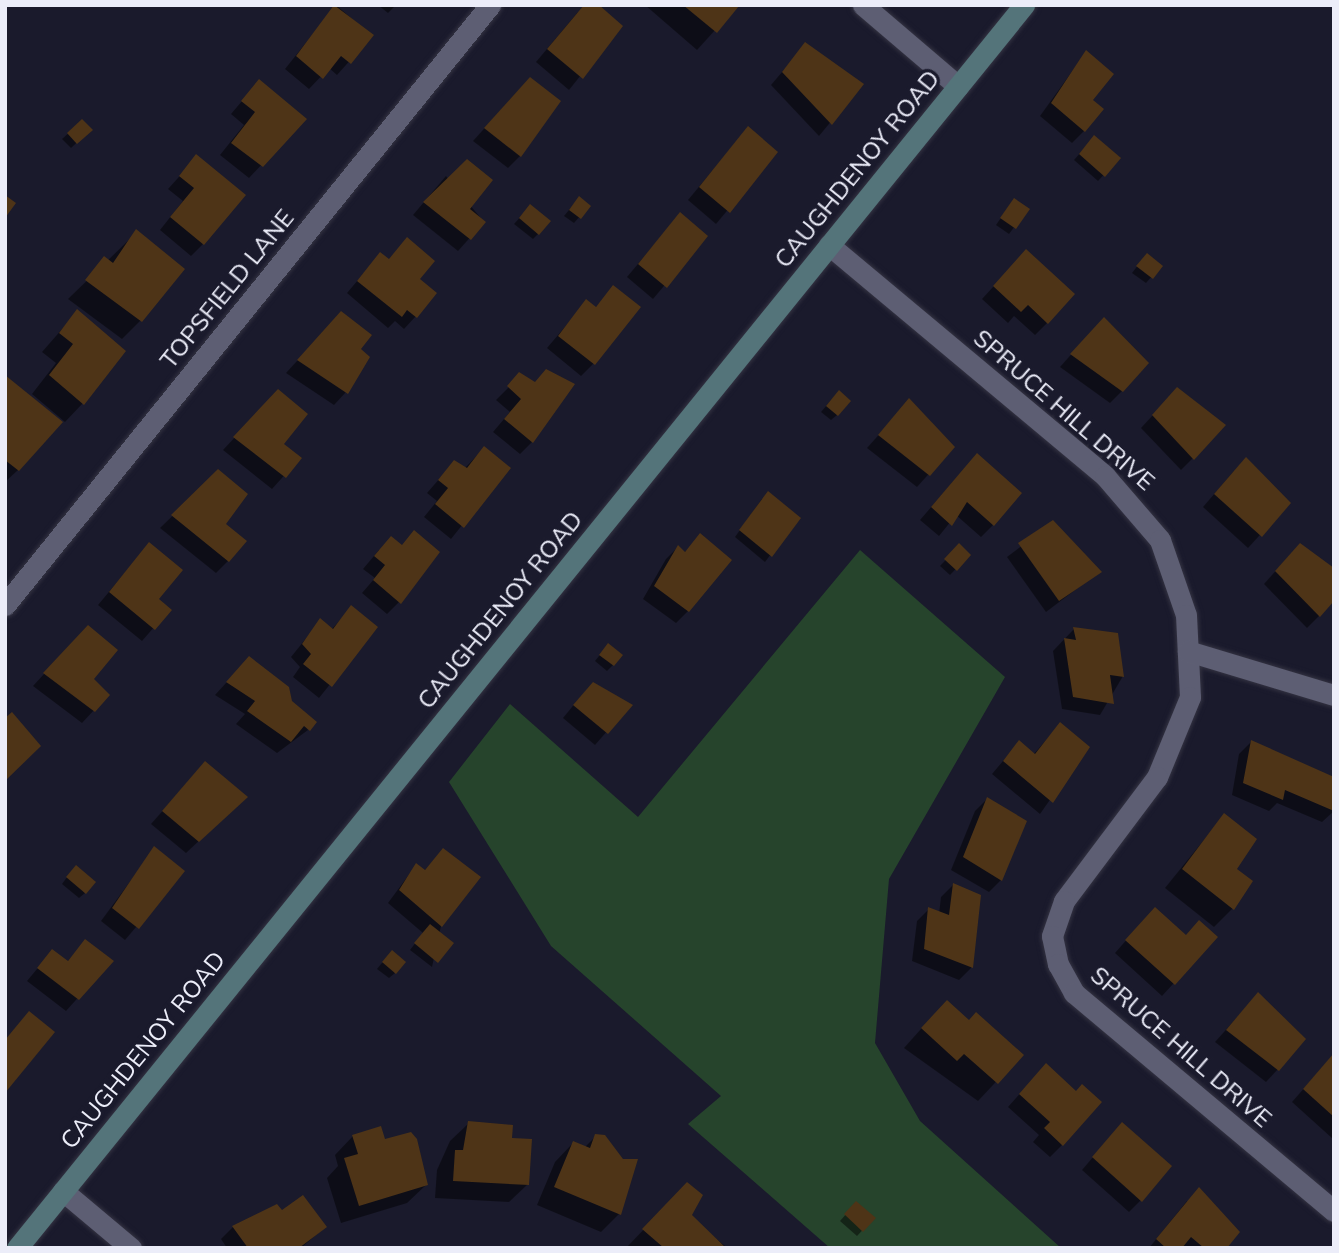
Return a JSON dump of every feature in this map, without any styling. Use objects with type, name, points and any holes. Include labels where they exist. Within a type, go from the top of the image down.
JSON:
[{"type":"street","name":"TOPSFIELD LANE","points":[[5,605],[489,5]]},
{"type":"street","points":[[863,5],[958,86]]},
{"type":"street","name":"CAUGHDENOY ROAD","points":[[17,1248],[1024,5]]},
{"type":"street","name":"SPRUCE HILL DRIVE","points":[[829,245],[1144,514],[1169,562],[1188,651],[1190,697],[1178,735],[1126,822],[1064,901],[1052,936],[1058,964],[1074,993],[1334,1211]]},
{"type":"street","points":[[1188,651],[1334,695]]},
{"type":"street","points":[[62,1191],[131,1248]]},
{"type":"green space","points":[[860,550],[1005,677],[889,879],[875,1043],[920,1121],[1061,1248],[830,1248],[688,1124],[721,1096],[551,946],[449,782],[510,704],[638,817]]},
{"type":"building","points":[[334,5],[374,35],[351,64],[341,56],[323,79],[296,56]]},
{"type":"building","points":[[584,5],[599,5],[623,26],[583,79],[547,49]]},
{"type":"building","points":[[683,5],[737,5],[739,6],[717,33]]},
{"type":"building","points":[[805,42],[864,84],[832,125],[782,72]]},
{"type":"building","points":[[1086,50],[1114,74],[1093,100],[1104,109],[1085,132],[1051,103]]},
{"type":"building","points":[[530,77],[561,101],[521,157],[484,128]]},
{"type":"building","points":[[259,79],[307,119],[263,167],[231,143],[255,112],[241,101]]},
{"type":"building","points":[[82,119],[93,130],[77,144],[67,133]]},
{"type":"building","points":[[748,126],[778,152],[730,213],[699,187]]},
{"type":"building","points":[[1094,135],[1121,158],[1105,177],[1079,154]]},
{"type":"building","points":[[196,154],[246,195],[204,245],[170,217],[194,188],[179,176]]},
{"type":"building","points":[[467,159],[493,180],[470,209],[486,222],[471,240],[423,202]]},
{"type":"building","points":[[5,195],[16,203],[5,218]]},
{"type":"building","points":[[579,196],[591,206],[581,219],[569,210]]},
{"type":"building","points":[[1014,198],[1030,209],[1016,229],[1000,218]]},
{"type":"building","points":[[530,204],[551,221],[539,235],[519,218]]},
{"type":"building","points":[[680,212],[708,236],[667,288],[638,264]]},
{"type":"building","points":[[136,229],[185,269],[142,322],[85,280],[104,256],[113,263]]},
{"type":"building","points":[[407,237],[435,261],[420,279],[437,293],[417,318],[407,310],[402,317],[357,281],[380,252],[389,259]]},
{"type":"building","points":[[1026,249],[1075,294],[1048,324],[1028,305],[1021,312],[993,286]]},
{"type":"building","points":[[1147,253],[1163,266],[1153,279],[1136,266]]},
{"type":"building","points":[[613,285],[641,307],[595,365],[558,336],[586,299],[596,307]]},
{"type":"building","points":[[77,309],[126,351],[84,405],[49,375],[73,344],[59,333]]},
{"type":"building","points":[[341,311],[372,335],[361,349],[370,357],[348,394],[297,360]]},
{"type":"building","points":[[1104,317],[1149,363],[1123,392],[1070,354]]},
{"type":"building","points":[[546,369],[575,384],[533,443],[504,419],[521,399],[507,386],[519,372],[535,382]]},
{"type":"building","points":[[5,375],[63,422],[19,471],[5,460]]},
{"type":"building","points":[[1177,387],[1226,425],[1194,460],[1152,415]]},
{"type":"building","points":[[278,389],[308,414],[284,444],[302,458],[286,478],[233,437]]},
{"type":"building","points":[[839,390],[851,401],[838,416],[826,406]]},
{"type":"building","points":[[909,398],[955,447],[930,476],[878,435]]},
{"type":"building","points":[[484,446],[511,468],[464,528],[435,504],[448,488],[438,480],[454,460],[467,468]]},
{"type":"building","points":[[977,453],[1022,493],[994,526],[967,502],[952,526],[931,507]]},
{"type":"building","points":[[1246,457],[1291,503],[1262,537],[1214,494]]},
{"type":"building","points":[[218,469],[248,494],[226,524],[247,541],[229,562],[171,515]]},
{"type":"building","points":[[768,491],[801,518],[772,557],[739,530]]},
{"type":"building","points":[[1053,520],[1102,572],[1059,601],[1018,543]]},
{"type":"building","points":[[414,530],[440,552],[401,604],[373,580],[385,565],[374,556],[391,536],[402,545]]},
{"type":"building","points":[[700,533],[732,560],[689,612],[654,586],[678,545],[685,552]]},
{"type":"building","points":[[149,542],[183,570],[159,599],[172,610],[155,630],[109,592]]},
{"type":"building","points":[[959,543],[971,555],[957,571],[944,559]]},
{"type":"building","points":[[1300,543],[1334,568],[1334,601],[1320,617],[1275,571]]},
{"type":"building","points":[[351,605],[378,627],[332,687],[303,664],[311,654],[302,644],[320,618],[333,629]]},
{"type":"building","points":[[88,625],[118,650],[94,679],[110,695],[95,712],[43,673]]},
{"type":"building","points":[[1073,627],[1118,633],[1124,677],[1110,675],[1114,704],[1073,697],[1064,638],[1076,640]]},
{"type":"building","points":[[608,643],[623,655],[614,666],[599,655]]},
{"type":"building","points":[[249,656],[289,687],[292,701],[317,722],[310,731],[304,726],[291,742],[247,711],[255,701],[226,682]]},
{"type":"building","points":[[593,682],[633,705],[608,734],[573,705]]},
{"type":"building","points":[[12,712],[41,746],[5,781],[5,718]]},
{"type":"building","points":[[1060,722],[1090,747],[1053,803],[1003,761],[1019,740],[1035,754]]},
{"type":"building","points":[[1251,740],[1334,777],[1334,811],[1285,790],[1283,800],[1243,783]]},
{"type":"building","points":[[205,761],[248,797],[199,842],[162,811]]},
{"type":"building","points":[[987,797],[1027,821],[1002,881],[963,857]]},
{"type":"building","points":[[1224,813],[1257,839],[1237,869],[1253,881],[1234,910],[1182,869]]},
{"type":"building","points":[[154,846],[185,871],[139,929],[112,908]]},
{"type":"building","points":[[443,848],[481,877],[442,927],[399,890],[416,863],[425,870]]},
{"type":"building","points":[[76,865],[96,882],[86,894],[66,877]]},
{"type":"building","points":[[953,883],[981,895],[973,968],[924,949],[928,907],[949,915]]},
{"type":"building","points":[[1155,907],[1186,935],[1199,920],[1218,937],[1175,985],[1125,940]]},
{"type":"building","points":[[430,924],[454,943],[438,963],[414,943]]},
{"type":"building","points":[[85,939],[114,961],[79,1000],[37,968],[52,949],[68,961]]},
{"type":"building","points":[[392,950],[406,962],[396,974],[382,962]]},
{"type":"building","points":[[1258,992],[1306,1039],[1279,1071],[1226,1030]]},
{"type":"building","points":[[947,1000],[969,1020],[976,1012],[1024,1055],[998,1084],[964,1054],[957,1061],[921,1028]]},
{"type":"building","points":[[29,1011],[55,1032],[5,1093],[5,1040]]},
{"type":"building","points":[[1334,1053],[1334,1117],[1303,1089]]},
{"type":"building","points":[[1046,1063],[1076,1091],[1082,1084],[1102,1102],[1063,1146],[1044,1128],[1050,1122],[1019,1094]]},
{"type":"building","points":[[468,1121],[513,1125],[512,1138],[532,1139],[529,1185],[453,1181],[455,1150],[463,1150]]},
{"type":"building","points":[[1122,1122],[1172,1166],[1142,1202],[1092,1157]]},
{"type":"building","points":[[381,1126],[385,1139],[411,1132],[417,1139],[428,1185],[359,1206],[344,1158],[358,1154],[352,1135]]},
{"type":"building","points":[[595,1134],[605,1135],[623,1159],[638,1159],[621,1215],[554,1187],[573,1141],[590,1148]]},
{"type":"building","points":[[687,1182],[703,1195],[692,1215],[726,1248],[664,1248],[642,1229]]},
{"type":"building","points":[[1199,1187],[1240,1232],[1227,1248],[1204,1248],[1191,1237],[1182,1248],[1166,1248],[1156,1239]]},
{"type":"building","points":[[303,1195],[327,1227],[299,1248],[248,1248],[232,1226],[277,1204],[282,1210]]},
{"type":"building","points":[[856,1201],[876,1218],[863,1232],[844,1214]]}]
